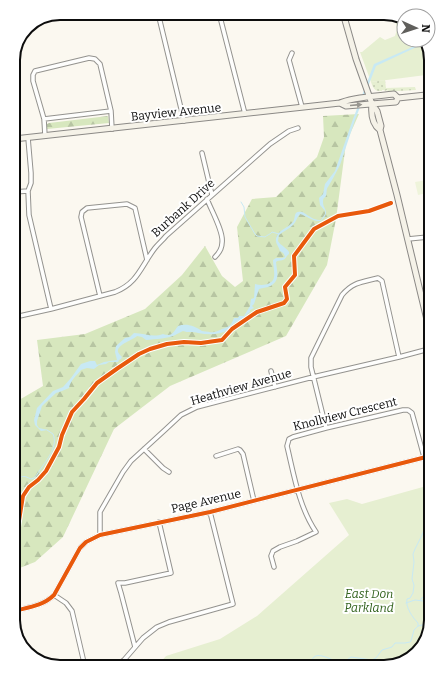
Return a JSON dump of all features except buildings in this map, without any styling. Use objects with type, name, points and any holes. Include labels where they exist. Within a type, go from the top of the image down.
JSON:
[{"type":"main road","points":[[345,20],[354,54],[372,104],[377,111],[381,126],[380,130],[424,307]]},
{"type":"main road","name":"Bayview Avenue","points":[[20,139],[302,108],[340,103],[346,100],[394,94],[398,98]]},
{"type":"main road","name":"Bayview Avenue","points":[[340,103],[346,106],[396,102],[398,98],[424,95]]},
{"type":"street","points":[[160,20],[184,121]]},
{"type":"street","points":[[221,20],[245,114]]},
{"type":"street","points":[[292,54],[289,60],[302,108]]},
{"type":"street","points":[[45,136],[44,119],[33,81],[35,71],[89,58],[95,59],[100,64],[111,111],[112,129]]},
{"type":"street","points":[[44,119],[111,111]]},
{"type":"street","name":"Burbank Drive","points":[[20,316],[121,290],[136,278],[155,248],[166,236],[270,144],[288,131],[298,128]]},
{"type":"street","points":[[28,138],[31,173],[31,183],[28,190],[29,215],[51,309]]},
{"type":"street","points":[[202,154],[212,195]]},
{"type":"street","points":[[20,191],[28,190]]},
{"type":"street","points":[[207,200],[221,232],[223,241],[220,251],[215,257]]},
{"type":"street","points":[[100,296],[81,217],[82,212],[87,208],[127,204],[135,208],[147,260]]},
{"type":"street","points":[[408,239],[424,237]]},
{"type":"street","points":[[326,428],[313,377],[311,358],[342,295],[348,288],[354,284],[378,278],[382,281],[399,357]]},
{"type":"street","name":"Heathview Avenue","points":[[100,535],[100,512],[123,472],[131,461],[181,415],[197,408],[275,387],[424,350]]},
{"type":"street","points":[[271,370],[275,387]]},
{"type":"street","name":"Knollview Crescent","points":[[297,489],[286,446],[289,439],[326,428],[408,410],[412,413],[424,457]]},
{"type":"street","points":[[144,449],[169,472]]},
{"type":"street","points":[[216,456],[238,449],[240,450],[243,454],[254,500]]},
{"type":"street","name":"Page Avenue","points":[[20,610],[43,604],[49,600],[54,595],[80,548],[86,542],[100,535],[210,512],[424,457]]},
{"type":"street","points":[[274,567],[271,556],[273,551],[280,546],[297,541],[316,532],[310,523],[297,489]]},
{"type":"street","points":[[124,660],[148,634],[157,627],[233,604],[210,512]]},
{"type":"street","points":[[135,647],[118,583],[125,583],[171,573],[159,522]]},
{"type":"street","points":[[54,595],[66,603],[72,611],[84,660]]},
{"type":"green space","points":[[396,34],[396,48],[422,48],[424,55],[424,75],[371,82],[360,52],[380,37],[385,40],[395,36]]},
{"type":"green space","points":[[385,80],[386,88],[415,87],[416,90],[378,91],[374,88],[371,82]]},
{"type":"green space","points":[[359,114],[346,143],[336,219],[327,265],[286,336],[170,386],[114,429],[63,537],[35,562],[20,568],[20,399],[43,386],[37,340],[85,334],[145,309],[182,275],[205,246],[222,276],[235,287],[243,281],[237,227],[252,199],[276,197],[317,157],[324,137],[323,116]]},
{"type":"green space","points":[[108,116],[109,123],[47,129],[47,124],[49,123]]},
{"type":"green space","points":[[424,180],[424,194],[418,195],[415,182]]},
{"type":"green space","name":"East Don Parkland","points":[[424,487],[424,625],[419,640],[408,652],[404,655],[389,660],[162,660],[166,656],[220,639],[257,616],[349,535],[329,503],[347,499],[362,504]]},
{"type":"water","points":[[410,48],[414,48],[376,66],[355,120],[340,165],[327,188],[326,196],[323,199],[326,215],[321,221],[318,221],[300,214],[290,228],[279,235],[278,241],[288,250],[289,254],[284,260],[276,262],[277,280],[268,287],[259,289],[252,306],[254,308],[250,310],[250,312],[243,319],[233,324],[231,328],[225,332],[217,334],[183,331],[170,337],[146,340],[137,336],[118,349],[118,352],[122,357],[118,362],[109,362],[99,365],[94,369],[87,368],[81,370],[72,381],[69,388],[56,393],[42,406],[37,425],[39,428],[48,430],[41,431],[35,425],[34,420],[37,408],[53,391],[63,387],[81,364],[95,361],[97,365],[104,362],[117,360],[115,352],[116,346],[125,338],[130,337],[134,333],[169,335],[178,326],[184,325],[193,326],[202,331],[214,332],[229,326],[234,318],[244,316],[250,306],[251,299],[254,298],[255,284],[264,285],[272,282],[274,275],[273,260],[276,258],[285,257],[280,251],[276,242],[278,233],[293,222],[297,212],[302,212],[319,220],[321,220],[325,214],[325,211],[320,205],[319,198],[323,194],[325,184],[335,171],[374,64]]},
{"type":"waterway","points":[[241,202],[244,207],[245,217],[257,236],[265,237],[272,232],[279,234]]},
{"type":"waterway","points":[[20,478],[22,476],[31,479],[34,478],[49,456],[53,447],[54,438],[53,434],[47,430]]},
{"type":"waterway","points":[[418,626],[418,623],[408,609],[407,599],[410,598],[413,593],[413,554],[424,528]]},
{"type":"waterway","points":[[420,600],[424,596]]},
{"type":"waterway","points":[[406,603],[415,600],[424,601]]},
{"type":"waterway","points":[[372,660],[376,658],[382,650],[392,647],[395,643],[410,642],[414,630],[418,626],[424,625]]},
{"type":"waterway","points":[[312,660],[316,656],[327,657],[334,660]]},
{"type":"waterway","points":[[347,660],[351,657],[372,660]]},
{"type":"cycle path","points":[[20,514],[23,496],[29,487],[46,471],[59,447],[62,435],[72,412],[97,383],[139,354],[150,349],[167,344],[184,342],[201,343],[222,340],[232,329],[257,312],[284,303],[287,299],[285,287],[295,275],[294,256],[314,229],[338,216],[369,211],[391,203]]},
{"type":"cycle path","points":[[20,610],[42,603],[54,595],[80,548],[86,542],[100,535],[210,512],[424,458]]}]
